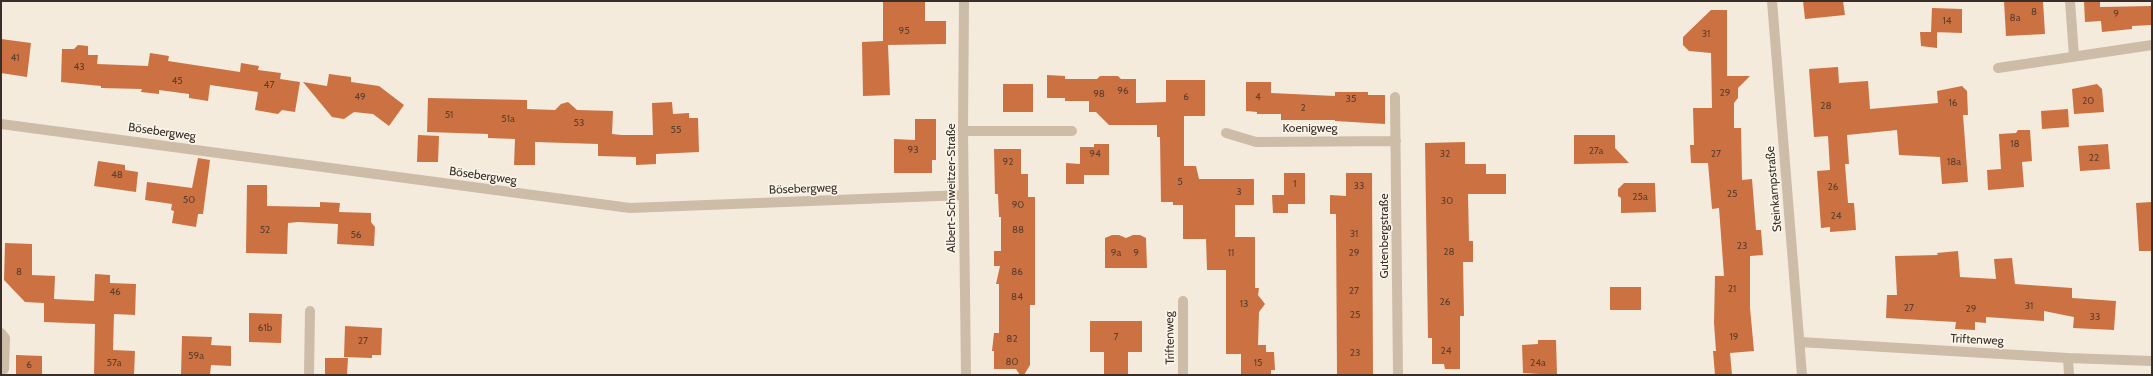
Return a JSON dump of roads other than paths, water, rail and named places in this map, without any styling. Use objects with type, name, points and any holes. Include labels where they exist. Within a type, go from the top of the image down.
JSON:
[{"type":"street","name":"Albert-Schweitzer-Straße","points":[[964,1],[963,131],[966,375]]},
{"type":"street","name":"Steinkampstraße","points":[[1772,1],[1802,375]]},
{"type":"street","points":[[2070,1],[2074,56]]},
{"type":"street","points":[[1998,68],[2152,45]]},
{"type":"street","name":"Gutenbergstraße","points":[[1395,96],[1398,375]]},
{"type":"street","name":"Bösebergweg","points":[[1,124],[630,208],[964,196]]},
{"type":"street","points":[[963,131],[1072,131]]},
{"type":"street","name":"Koenigweg","points":[[1226,133],[1256,142],[1396,141]]},
{"type":"street","name":"Triftenweg","points":[[1183,301],[1183,375]]},
{"type":"street","points":[[309,375],[310,312]]},
{"type":"street","points":[[1,333],[5,338],[4,369]]},
{"type":"street","name":"Triftenweg","points":[[1800,342],[2068,358],[2152,361]]},
{"type":"street","points":[[2068,358],[2069,375]]}]
